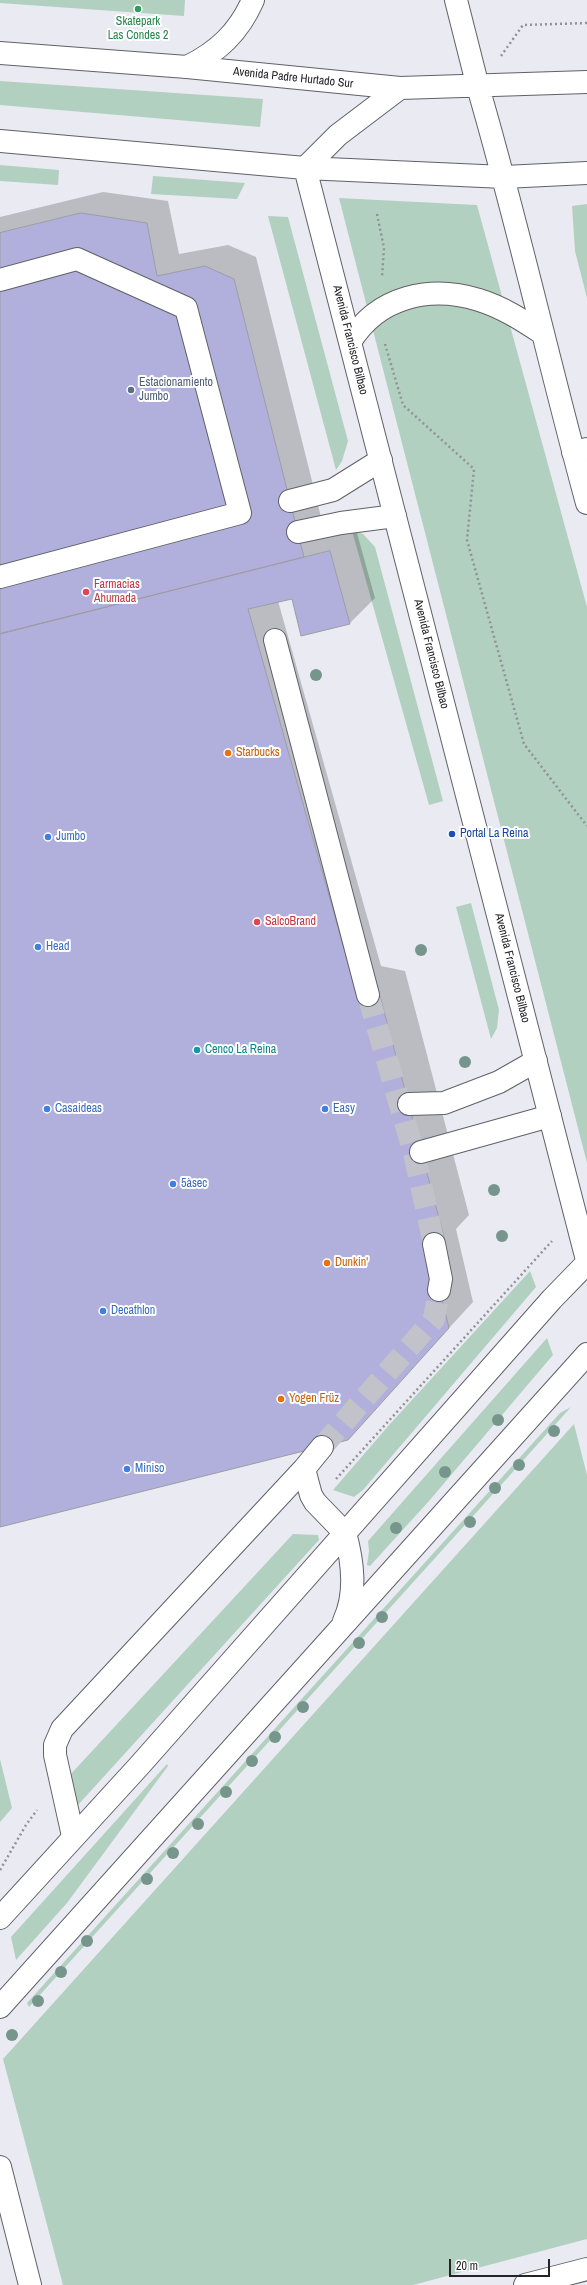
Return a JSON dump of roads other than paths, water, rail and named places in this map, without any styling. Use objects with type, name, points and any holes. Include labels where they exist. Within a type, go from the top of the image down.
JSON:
[{"type":"main road","points":[[187,67],[205,58],[221,46],[235,32],[253,0]]},
{"type":"main road","points":[[456,0],[478,87],[504,177],[542,333],[580,451],[587,503]]},
{"type":"main road","name":"Avenida Padre Hurtado Sur","points":[[0,53],[187,67],[400,88],[478,87],[587,82]]},
{"type":"main road","points":[[306,168],[338,135],[400,88]]},
{"type":"main road","points":[[0,141],[306,168],[504,177],[587,173]]},
{"type":"main road","name":"Avenida Francisco Bilbao","points":[[306,168],[587,1261]]},
{"type":"main road","points":[[0,280],[77,259],[186,308],[240,513],[0,577]]},
{"type":"main road","points":[[350,342],[360,326],[375,312],[412,296],[435,294],[458,295],[481,301],[516,316],[542,333]]},
{"type":"main road","points":[[290,501],[333,490],[381,460]]},
{"type":"main road","points":[[298,532],[341,523],[395,516]]},
{"type":"main road","points":[[275,640],[368,995]]},
{"type":"main road","points":[[409,1104],[444,1103],[499,1082],[536,1061]]},
{"type":"main road","points":[[421,1152],[550,1116]]},
{"type":"main road","points":[[434,1244],[441,1280],[439,1290]]},
{"type":"main road","points":[[0,1918],[73,1836],[139,1766],[547,1304],[587,1261]]},
{"type":"main road","points":[[0,2007],[587,1354]]},
{"type":"main road","points":[[73,1836],[55,1756],[55,1744],[62,1729],[304,1469],[322,1446]]},
{"type":"main road","points":[[304,1469],[311,1495],[315,1502],[345,1533],[352,1565],[353,1588],[349,1611],[342,1628]]},
{"type":"main road","points":[[0,2167],[30,2285]]},
{"type":"main road","points":[[525,2285],[587,2269]]},
{"type":"tunnel","points":[[368,995],[414,1153],[434,1244]]},
{"type":"tunnel","points":[[322,1447],[434,1319],[439,1290]]},
{"type":"place","name":"Skatepark Las Condes 2","points":[[138,9]]},
{"type":"place","name":"Estacionamiento Jumbo","points":[[131,390]]},
{"type":"place","name":"Farmacias Ahumada","points":[[86,592]]},
{"type":"place","name":"Starbucks","points":[[228,753]]},
{"type":"place","name":"Portal La Reina","points":[[452,834]]},
{"type":"place","name":"Jumbo","points":[[48,837]]},
{"type":"place","name":"SalcoBrand","points":[[257,922]]},
{"type":"place","name":"Head","points":[[38,947]]},
{"type":"place","name":"Cenco La Reina","points":[[197,1050]]},
{"type":"place","name":"Casaideas","points":[[47,1109]]},
{"type":"place","name":"Easy","points":[[325,1109]]},
{"type":"place","name":"5àsec","points":[[173,1184]]},
{"type":"place","name":"Dunkin'","points":[[327,1263]]},
{"type":"place","name":"Decathlon","points":[[103,1311]]},
{"type":"place","name":"Yogen Früz","points":[[281,1399]]},
{"type":"place","name":"Miniso","points":[[127,1469]]}]
